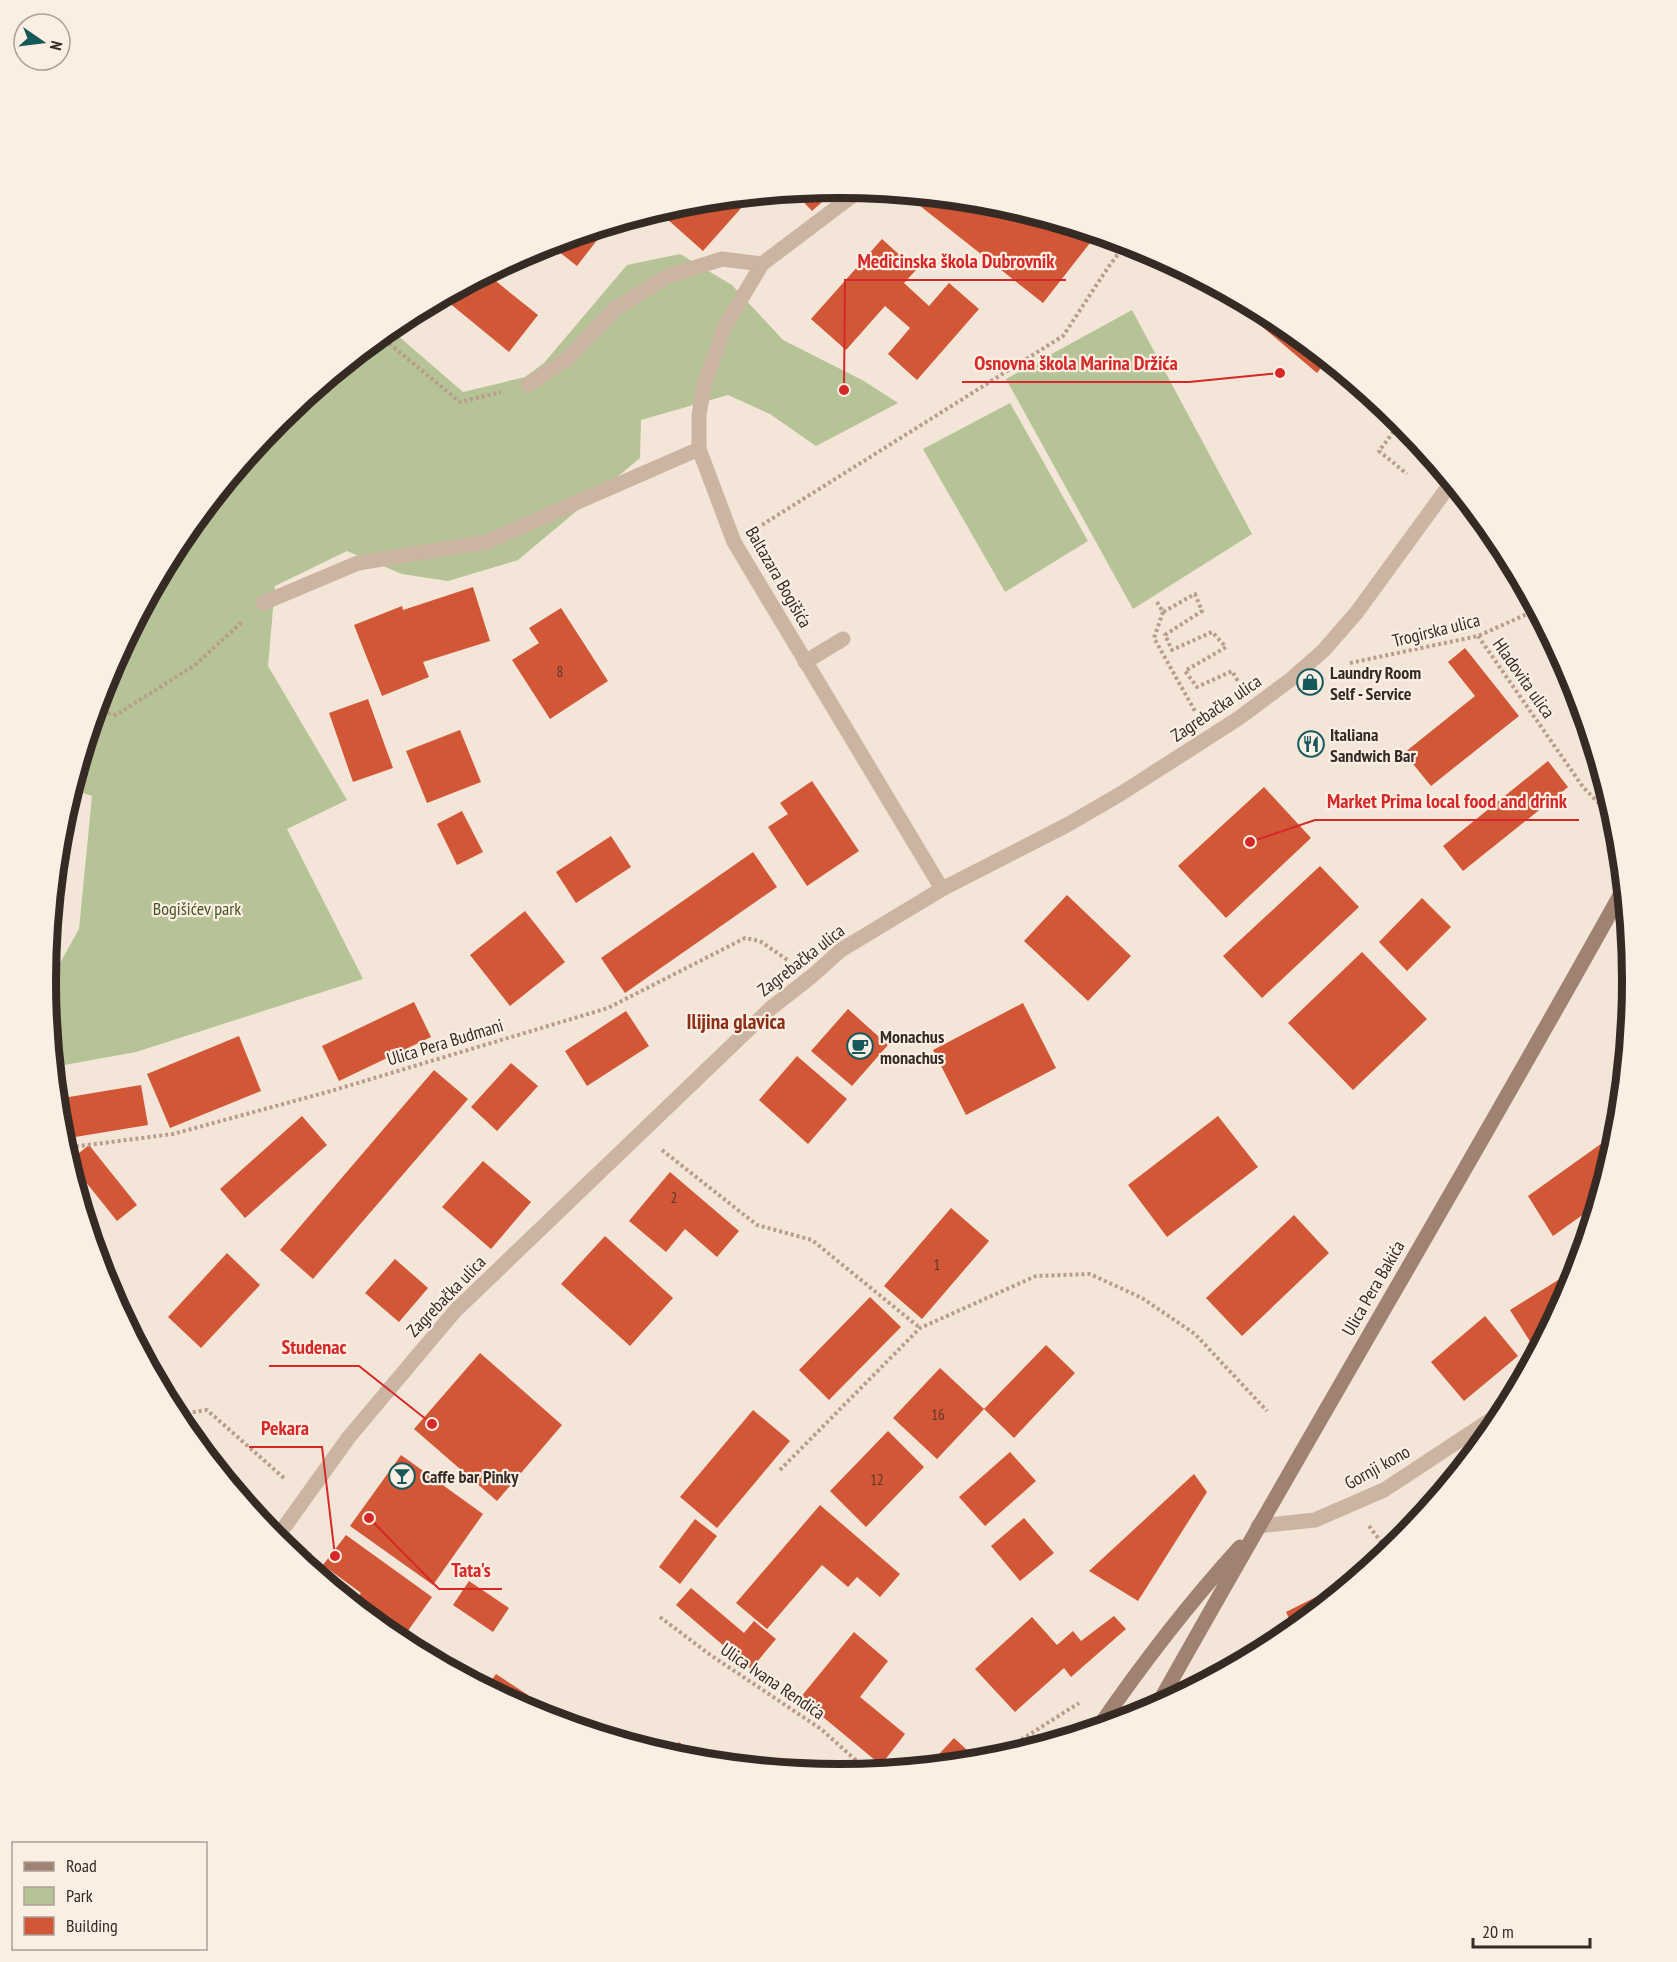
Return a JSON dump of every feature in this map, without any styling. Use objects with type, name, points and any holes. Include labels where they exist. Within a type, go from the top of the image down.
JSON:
[{"type":"main road","name":"Ulica Pera Bakića","points":[[1165,1692],[1532,1054],[1617,901]]},
{"type":"main road","points":[[1107,1716],[1152,1651],[1205,1585],[1258,1527]]},
{"type":"street","points":[[528,385],[568,358],[616,308],[668,276],[722,259],[762,264],[849,198]]},
{"type":"street","name":"Baltazara Bogišića","points":[[762,264],[724,328],[711,363],[699,415],[699,449],[734,542],[942,889]]},
{"type":"street","points":[[262,603],[358,563],[486,542],[699,449]]},
{"type":"street","name":"Zagrebačka ulica","points":[[281,1531],[349,1437],[455,1311],[771,1008],[841,950],[942,889],[1067,825],[1122,793],[1209,737],[1290,680],[1324,650],[1357,612],[1447,489]]},
{"type":"street","points":[[805,662],[843,639]]},
{"type":"street","name":"Gornji kono","points":[[1258,1527],[1315,1520],[1384,1490],[1484,1424]]},
{"type":"path","points":[[734,542],[1063,336],[1120,251]]},
{"type":"path","points":[[387,342],[460,402],[528,385]]},
{"type":"path","points":[[1395,430],[1379,452],[1407,474]]},
{"type":"path","points":[[1209,737],[1154,638],[1163,612],[1195,594],[1202,610],[1165,635],[1172,650],[1212,632],[1226,647],[1185,671],[1197,687],[1232,671],[1254,706]]},
{"type":"path","points":[[1157,602],[1163,612]]},
{"type":"path","points":[[103,712],[116,715],[195,665],[262,603]]},
{"type":"path","name":"Trogirska ulica","points":[[1348,663],[1478,636],[1529,613]]},
{"type":"path","name":"Hladovita ulica","points":[[1478,636],[1583,787],[1601,806]]},
{"type":"path","name":"Ulica Pera Budmani","points":[[74,1147],[173,1134],[331,1091],[608,1008],[745,938],[760,942],[812,976]]},
{"type":"path","points":[[657,1146],[757,1225],[812,1240],[920,1328]]},
{"type":"path","points":[[780,1470],[920,1328],[1036,1276],[1090,1274],[1142,1298],[1195,1334],[1267,1411]]},
{"type":"path","points":[[185,1413],[207,1410],[306,1497]]},
{"type":"path","name":"Ulica Ivana Rendića","points":[[660,1617],[709,1654],[821,1729],[859,1763]]},
{"type":"green space","name":"Bogišićev park","points":[[680,254],[732,285],[783,340],[864,381],[898,403],[816,446],[770,414],[728,395],[641,420],[640,458],[518,560],[448,581],[402,574],[347,551],[275,586],[268,666],[347,800],[287,829],[363,979],[136,1052],[60,1066],[57,1032],[56,970],[79,929],[92,796],[79,791],[82,778],[115,681],[160,589],[187,546],[217,504],[285,427],[322,392],[397,335],[463,392],[525,377],[544,363],[627,265]]},
{"type":"green space","points":[[1132,310],[1252,534],[1133,609],[1006,379]]},
{"type":"green space","points":[[1010,403],[1088,541],[1005,592],[923,449]]},
{"type":"building","points":[[826,198],[812,211],[801,199]]},
{"type":"building","points":[[916,203],[991,213],[1092,241],[1043,303]]},
{"type":"building","points":[[741,204],[743,206],[703,251],[666,218]]},
{"type":"building","points":[[600,236],[577,266],[558,251]]},
{"type":"building","points":[[882,239],[916,270],[904,283],[929,306],[949,283],[979,309],[917,380],[888,354],[910,328],[885,306],[846,350],[811,319]]},
{"type":"building","points":[[493,279],[538,315],[509,352],[448,302]]},
{"type":"building","points":[[1245,312],[1274,330],[1322,366],[1317,373]]},
{"type":"building","points":[[473,587],[490,641],[423,662],[429,677],[382,696],[354,625],[402,606],[403,610]]},
{"type":"building","points":[[561,608],[608,681],[550,719],[512,660],[539,643],[529,628]]},
{"type":"building","points":[[1465,648],[1519,716],[1431,786],[1404,753],[1475,696],[1448,662]]},
{"type":"building","points":[[368,699],[393,768],[353,782],[329,713]]},
{"type":"building","points":[[460,730],[481,782],[427,803],[406,751]]},
{"type":"building","points":[[1548,761],[1568,787],[1463,871],[1443,846]]},
{"type":"building","points":[[812,781],[859,851],[807,886],[768,827],[788,814],[780,803]]},
{"type":"building","points":[[1264,787],[1311,838],[1226,918],[1178,866]]},
{"type":"building","points":[[462,811],[483,852],[457,865],[437,824]]},
{"type":"building","points":[[611,836],[631,867],[576,903],[556,872]]},
{"type":"building","points":[[753,852],[777,887],[625,993],[601,958]]},
{"type":"building","points":[[1320,866],[1359,907],[1262,998],[1223,956]]},
{"type":"building","points":[[1067,895],[1131,956],[1088,1001],[1024,941]]},
{"type":"building","points":[[1422,898],[1451,927],[1407,971],[1379,942]]},
{"type":"building","points":[[525,911],[565,962],[510,1006],[470,955]]},
{"type":"building","points":[[1362,952],[1427,1019],[1353,1090],[1288,1023]]},
{"type":"building","points":[[414,1002],[431,1037],[339,1081],[322,1046]]},
{"type":"building","points":[[1023,1003],[1056,1068],[966,1115],[933,1050]]},
{"type":"building","points":[[848,1009],[888,1045],[852,1086],[811,1051]]},
{"type":"building","points":[[626,1011],[649,1046],[587,1086],[565,1051]]},
{"type":"building","points":[[239,1036],[261,1091],[170,1128],[147,1074]]},
{"type":"building","points":[[797,1056],[847,1099],[808,1144],[759,1100]]},
{"type":"building","points":[[511,1063],[538,1086],[497,1131],[471,1107]]},
{"type":"building","points":[[434,1070],[468,1099],[313,1279],[280,1250]]},
{"type":"building","points":[[141,1085],[148,1125],[72,1138],[65,1098]]},
{"type":"building","points":[[302,1116],[327,1145],[245,1218],[220,1189]]},
{"type":"building","points":[[1218,1116],[1258,1167],[1167,1237],[1128,1185]]},
{"type":"building","points":[[1604,1141],[1586,1212],[1553,1236],[1528,1196]]},
{"type":"building","points":[[89,1145],[137,1205],[117,1221],[80,1175],[76,1156]]},
{"type":"building","points":[[483,1161],[531,1202],[491,1249],[442,1207]]},
{"type":"building","points":[[670,1172],[739,1231],[717,1257],[685,1229],[666,1252],[629,1221]]},
{"type":"building","points":[[951,1208],[989,1241],[922,1319],[884,1286]]},
{"type":"building","points":[[1294,1215],[1329,1253],[1242,1336],[1206,1298]]},
{"type":"building","points":[[605,1236],[673,1298],[630,1346],[561,1284]]},
{"type":"building","points":[[104,1253],[113,1263],[109,1266]]},
{"type":"building","points":[[227,1253],[260,1285],[201,1348],[168,1317]]},
{"type":"building","points":[[395,1259],[428,1288],[399,1322],[365,1293]]},
{"type":"building","points":[[1563,1277],[1563,1277],[1532,1344],[1510,1310]]},
{"type":"building","points":[[870,1297],[901,1327],[829,1400],[799,1370]]},
{"type":"building","points":[[1485,1316],[1518,1356],[1464,1401],[1431,1362]]},
{"type":"building","points":[[1046,1345],[1075,1373],[1014,1438],[984,1409]]},
{"type":"building","points":[[480,1353],[562,1425],[497,1501],[414,1429]]},
{"type":"building","points":[[940,1368],[984,1409],[937,1459],[893,1418]]},
{"type":"building","points":[[753,1410],[790,1441],[717,1528],[680,1497]]},
{"type":"building","points":[[888,1431],[924,1467],[866,1527],[830,1491]]},
{"type":"building","points":[[1010,1452],[1036,1481],[985,1526],[959,1497]]},
{"type":"building","points":[[401,1455],[483,1514],[433,1585],[350,1526]]},
{"type":"building","points":[[1194,1474],[1207,1492],[1138,1601],[1089,1571]]},
{"type":"building","points":[[820,1505],[900,1574],[880,1597],[857,1577],[848,1587],[822,1565],[767,1629],[736,1603]]},
{"type":"building","points":[[1024,1518],[1054,1553],[1020,1581],[991,1546]]},
{"type":"building","points":[[695,1519],[717,1536],[680,1584],[659,1567]]},
{"type":"building","points":[[346,1535],[432,1597],[406,1634],[357,1598],[361,1593],[323,1565]]},
{"type":"building","points":[[469,1581],[509,1608],[493,1632],[453,1605]]},
{"type":"building","points":[[691,1588],[744,1633],[754,1621],[776,1639],[751,1669],[676,1605]]},
{"type":"building","points":[[1330,1590],[1290,1620],[1286,1612]]},
{"type":"building","points":[[1114,1616],[1126,1629],[1071,1677],[1064,1668],[1015,1712],[975,1669],[1032,1617],[1057,1645],[1073,1631],[1081,1641]]},
{"type":"building","points":[[854,1632],[888,1661],[860,1697],[905,1734],[883,1762],[878,1762],[800,1698]]},
{"type":"building","points":[[496,1674],[528,1695],[526,1698],[490,1682]]},
{"type":"building","points":[[954,1738],[970,1752],[941,1757],[936,1758]]},
{"type":"building","points":[[679,1742],[689,1750],[686,1749],[676,1747]]},
{"type":"place","name":"Osnovna škola Marina Držića","points":[[1280,373]]},
{"type":"place","name":"Medicinska škola Dubrovnik","points":[[844,390]]},
{"type":"place","name":"Laundry Room Self - Service","points":[[1310,682]]},
{"type":"place","name":"Italiana Sandwich Bar","points":[[1311,744]]},
{"type":"place","name":"Market Prima local food and drink","points":[[1250,842]]},
{"type":"place","name":"Monachus monachus","points":[[860,1046]]},
{"type":"place","name":"Studenac","points":[[432,1424]]},
{"type":"place","name":"Caffe bar Pinky","points":[[402,1476]]},
{"type":"place","name":"Tata's","points":[[369,1518]]},
{"type":"place","name":"Pekara","points":[[335,1556]]},
{"type":"district","name":"Ilijina glavica","points":[[736,1021]]}]
